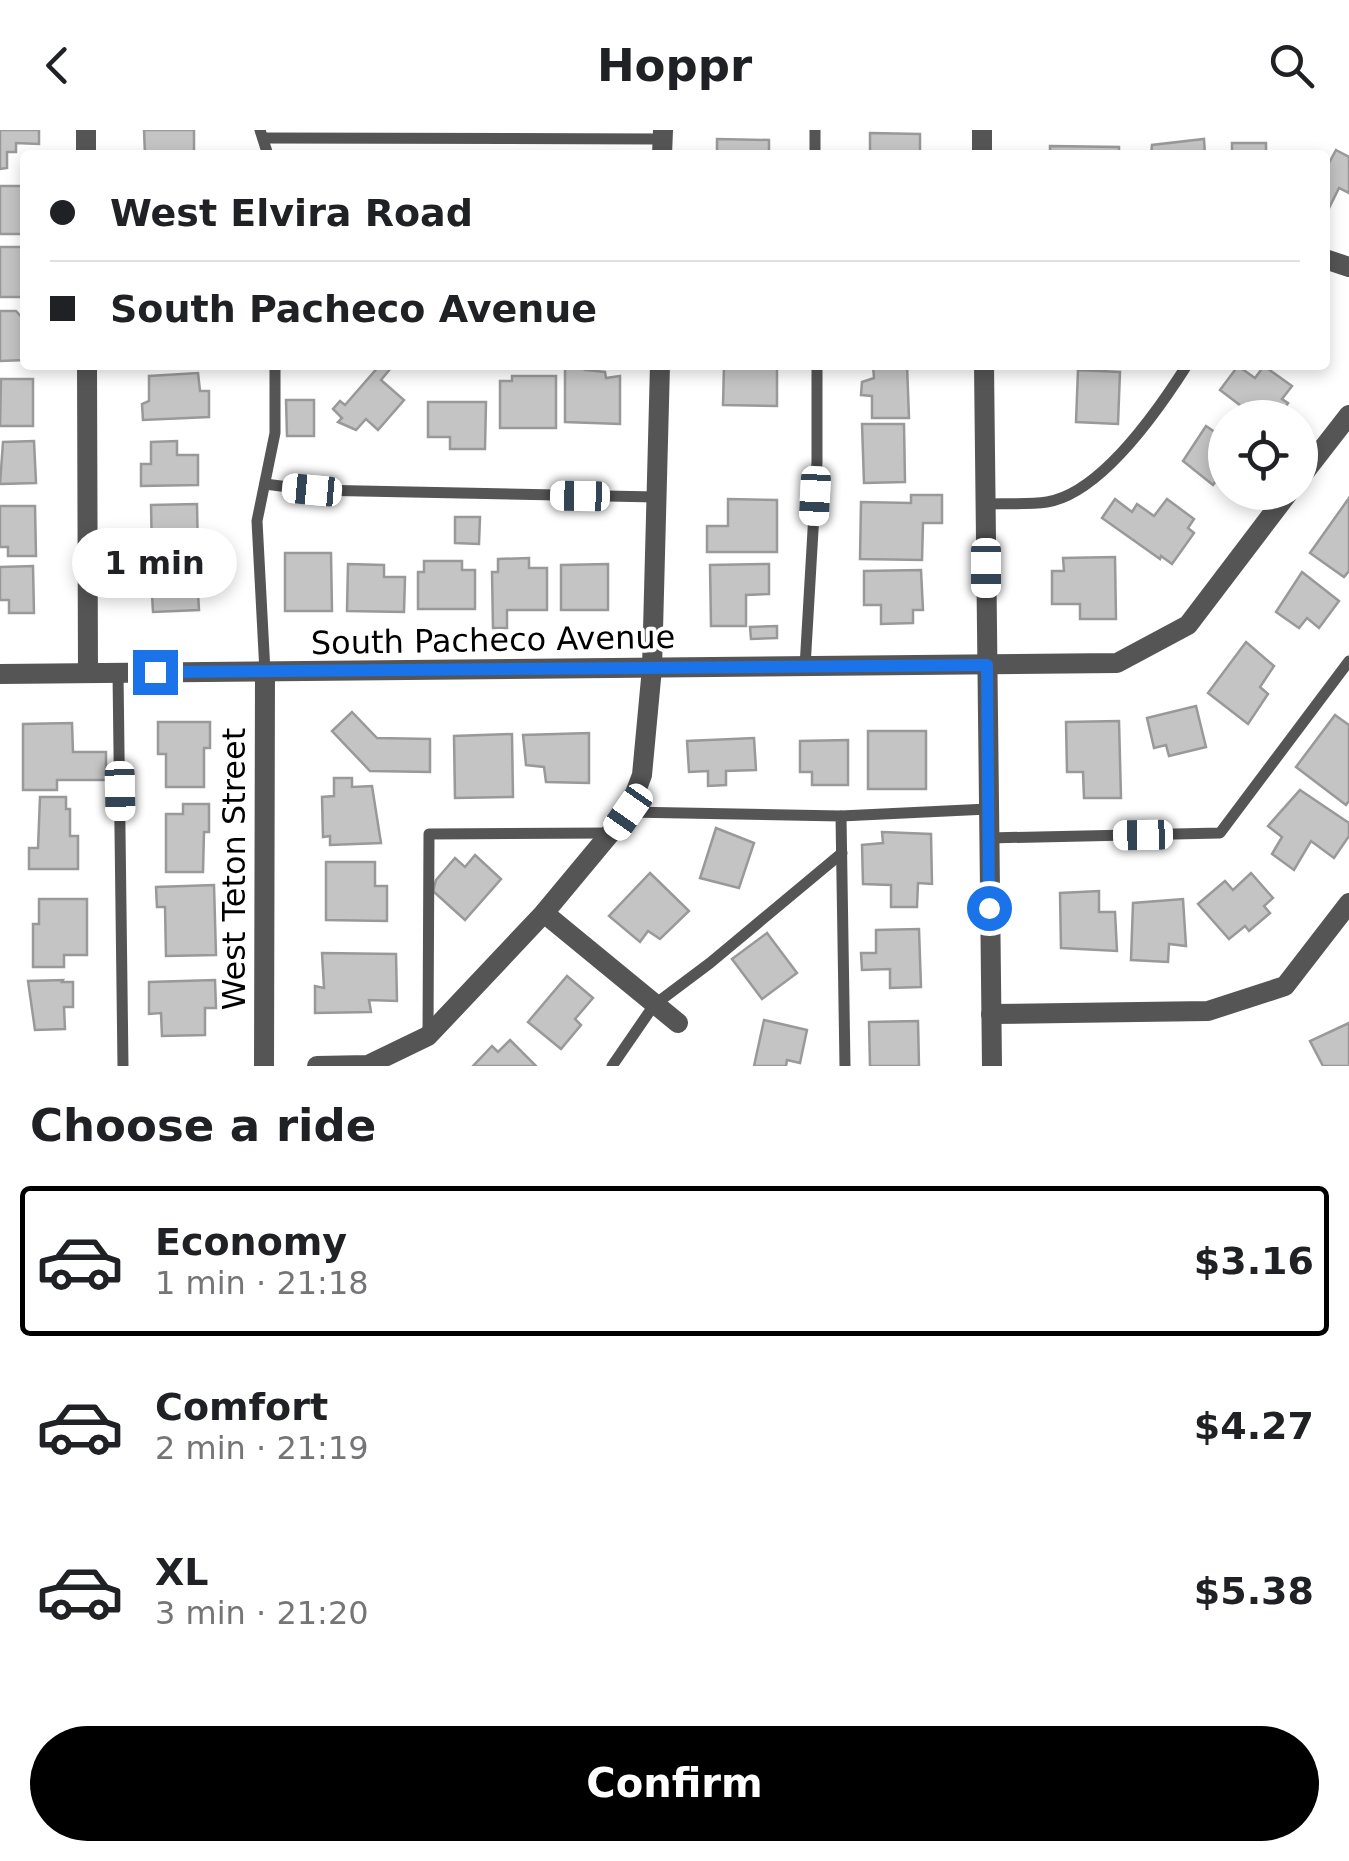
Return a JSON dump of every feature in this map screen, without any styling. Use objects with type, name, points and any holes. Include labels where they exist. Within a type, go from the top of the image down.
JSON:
[{"type":"street","points":[[87,370],[88,673]]},
{"type":"street","points":[[317,1066],[368,1065],[428,1036],[544,913],[628,812],[642,776],[652,668],[660,370]]},
{"type":"street","points":[[984,370],[992,1066]]},
{"type":"street","points":[[1318,454],[1349,414]]},
{"type":"street","name":"South Pacheco Avenue","points":[[0,674],[1117,663],[1188,625],[1275,510]]},
{"type":"street","name":"West Teton Street","points":[[264,672],[264,1066]]},
{"type":"street","points":[[990,1014],[1208,1011],[1285,986],[1349,903]]},
{"type":"street","points":[[544,913],[678,1023]]},
{"type":"lane","points":[[261,134],[662,141]]},
{"type":"lane","points":[[264,672],[256,520],[275,434],[275,370]]},
{"type":"lane","points":[[804,667],[818,462],[818,370]]},
{"type":"lane","points":[[985,504],[1050,502],[1088,484],[1152,420],[1184,370]]},
{"type":"lane","points":[[264,484],[312,490],[656,497]]},
{"type":"lane","points":[[988,838],[1220,833],[1349,661]]},
{"type":"lane","points":[[118,673],[123,1066]]},
{"type":"lane","points":[[628,812],[841,816],[988,809]]},
{"type":"lane","points":[[841,816],[845,1066]]},
{"type":"lane","points":[[428,1036],[429,834],[614,833]]},
{"type":"lane","points":[[612,1066],[654,1005],[842,853]]},
{"type":"building","points":[[0,130],[39,130],[39,144],[16,143],[16,152],[7,152],[7,168],[0,169]]},
{"type":"building","points":[[144,130],[194,130],[194,150],[145,150]]},
{"type":"building","points":[[870,133],[920,134],[920,150],[870,150]]},
{"type":"building","points":[[717,139],[769,140],[769,150],[717,150]]},
{"type":"building","points":[[1204,139],[1205,150],[1152,150],[1152,145]]},
{"type":"building","points":[[1232,143],[1266,143],[1266,150],[1232,150]]},
{"type":"building","points":[[1050,146],[1119,147],[1119,150],[1050,150]]},
{"type":"building","points":[[1336,150],[1349,157],[1349,193],[1339,188],[1330,206],[1330,161]]},
{"type":"building","points":[[0,186],[20,186],[20,234],[0,234]]},
{"type":"building","points":[[0,247],[20,247],[20,297],[0,297]]},
{"type":"building","points":[[0,311],[16,311],[20,315],[20,360],[0,361]]},
{"type":"building","points":[[376,370],[389,370],[381,380],[404,400],[378,430],[366,419],[356,430],[338,422],[342,418],[333,409],[340,401],[345,405]]},
{"type":"building","points":[[565,370],[605,372],[606,378],[620,376],[620,424],[565,422]]},
{"type":"building","points":[[724,370],[777,370],[777,406],[723,405]]},
{"type":"building","points":[[873,370],[907,370],[909,418],[872,418],[872,396],[861,395],[862,382],[874,378]]},
{"type":"building","points":[[1078,370],[1120,372],[1118,424],[1076,422]]},
{"type":"building","points":[[1235,370],[1244,370],[1255,378],[1261,370],[1270,370],[1292,386],[1284,400],[1233,400],[1220,390]]},
{"type":"building","points":[[198,373],[200,391],[209,391],[209,417],[143,420],[142,404],[149,401],[149,376]]},
{"type":"building","points":[[512,376],[556,376],[556,428],[500,428],[500,381],[512,381]]},
{"type":"building","points":[[1,379],[33,379],[33,426],[0,426]]},
{"type":"building","points":[[286,400],[314,400],[314,436],[287,436]]},
{"type":"building","points":[[428,402],[486,402],[485,449],[450,449],[450,437],[428,437]]},
{"type":"building","points":[[862,424],[904,424],[905,482],[864,483]]},
{"type":"building","points":[[1206,426],[1208,427],[1208,481],[1183,461]]},
{"type":"building","points":[[34,441],[36,483],[0,484],[3,442]]},
{"type":"building","points":[[177,441],[177,455],[198,455],[198,485],[141,486],[141,464],[151,464],[151,442]]},
{"type":"building","points":[[911,495],[942,495],[942,523],[923,523],[922,560],[860,559],[861,502],[911,503]]},
{"type":"building","points":[[1349,498],[1349,571],[1344,577],[1310,553]]},
{"type":"building","points":[[728,499],[777,500],[777,552],[707,552],[707,526],[728,526]]},
{"type":"building","points":[[1115,499],[1132,512],[1137,504],[1154,516],[1167,499],[1194,519],[1188,528],[1194,533],[1172,564],[1102,518]]},
{"type":"building","points":[[197,504],[198,555],[152,555],[151,505]]},
{"type":"building","points":[[0,506],[35,506],[36,556],[8,556],[8,547],[0,547]]},
{"type":"building","points":[[455,517],[480,517],[479,544],[455,543]]},
{"type":"building","points":[[285,553],[331,553],[332,611],[285,611]]},
{"type":"building","points":[[1115,557],[1116,619],[1080,619],[1080,604],[1052,604],[1052,571],[1064,571],[1063,558]]},
{"type":"building","points":[[529,558],[529,568],[547,568],[547,610],[507,610],[507,628],[493,628],[492,572],[498,572],[498,559]]},
{"type":"building","points":[[424,561],[462,561],[462,570],[475,570],[475,609],[418,609],[418,572],[424,572]]},
{"type":"building","points":[[348,564],[384,565],[384,577],[405,577],[404,612],[347,611]]},
{"type":"building","points":[[608,564],[608,610],[561,610],[561,565]]},
{"type":"building","points":[[769,564],[769,594],[746,595],[746,626],[711,626],[710,565]]},
{"type":"building","points":[[33,566],[34,613],[9,613],[9,600],[0,600],[0,567]]},
{"type":"building","points":[[921,570],[923,610],[913,610],[913,623],[881,624],[881,605],[864,605],[864,571]]},
{"type":"building","points":[[1302,572],[1339,601],[1319,628],[1307,618],[1299,628],[1276,612]]},
{"type":"building","points":[[197,575],[199,610],[153,612],[151,577]]},
{"type":"building","points":[[777,626],[777,638],[751,639],[750,627]]},
{"type":"building","points":[[1246,642],[1274,666],[1260,687],[1268,694],[1248,724],[1208,693]]},
{"type":"building","points":[[1196,706],[1206,747],[1169,756],[1166,745],[1154,748],[1147,718]]},
{"type":"building","points":[[352,712],[377,738],[430,739],[430,772],[370,771],[332,731]]},
{"type":"building","points":[[1335,715],[1349,725],[1346,805],[1296,767]]},
{"type":"building","points":[[1119,721],[1121,798],[1084,798],[1083,772],[1067,772],[1066,722]]},
{"type":"building","points":[[158,722],[210,722],[210,748],[204,748],[204,787],[166,787],[166,754],[158,754]]},
{"type":"building","points":[[72,723],[73,752],[106,752],[106,780],[57,780],[57,790],[23,790],[23,724]]},
{"type":"building","points":[[868,731],[926,731],[926,789],[868,789]]},
{"type":"building","points":[[589,733],[589,783],[546,782],[544,767],[526,765],[523,735]]},
{"type":"building","points":[[512,734],[513,797],[455,798],[454,736]]},
{"type":"building","points":[[754,738],[756,770],[726,771],[726,785],[708,786],[708,771],[689,772],[687,741]]},
{"type":"building","points":[[848,740],[848,785],[812,785],[812,772],[800,772],[800,741]]},
{"type":"building","points":[[334,778],[352,778],[352,787],[372,786],[381,843],[330,845],[330,836],[323,837],[322,797],[334,796]]},
{"type":"building","points":[[1300,790],[1349,823],[1349,836],[1334,858],[1311,841],[1294,870],[1272,854],[1282,837],[1268,826]]},
{"type":"building","points":[[40,797],[66,797],[70,836],[78,836],[78,869],[29,869],[29,848],[38,848]]},
{"type":"building","points":[[183,804],[209,804],[203,872],[166,872],[166,814],[183,814]]},
{"type":"building","points":[[716,828],[754,843],[739,888],[700,878]]},
{"type":"building","points":[[882,832],[931,834],[932,884],[918,883],[917,907],[891,907],[891,885],[863,884],[862,845],[883,843]]},
{"type":"building","points":[[475,855],[501,879],[465,920],[433,891],[436,880],[455,858],[465,867]]},
{"type":"building","points":[[326,862],[375,862],[375,886],[387,886],[387,921],[326,920]]},
{"type":"building","points":[[650,873],[689,911],[660,939],[648,931],[640,942],[609,916]]},
{"type":"building","points":[[1251,873],[1273,898],[1264,906],[1270,913],[1249,931],[1245,926],[1229,939],[1198,904],[1225,881],[1233,890]]},
{"type":"building","points":[[214,885],[216,955],[166,956],[165,907],[157,907],[156,887]]},
{"type":"building","points":[[1099,891],[1099,912],[1115,912],[1117,951],[1061,948],[1060,893]]},
{"type":"building","points":[[39,899],[87,899],[87,955],[64,955],[64,967],[33,967],[33,924],[39,924]]},
{"type":"building","points":[[1183,899],[1186,946],[1169,944],[1168,962],[1131,960],[1133,903]]},
{"type":"building","points":[[919,929],[921,987],[890,988],[890,969],[862,970],[861,953],[876,953],[876,930]]},
{"type":"building","points":[[767,933],[797,973],[762,999],[732,959]]},
{"type":"building","points":[[322,953],[396,954],[397,1001],[369,1000],[371,1012],[315,1013],[315,986],[324,988]]},
{"type":"building","points":[[567,976],[593,998],[575,1019],[581,1025],[561,1049],[528,1022]]},
{"type":"building","points":[[215,980],[216,1008],[205,1008],[205,1035],[162,1036],[161,1013],[149,1014],[149,982]]},
{"type":"building","points":[[28,981],[73,982],[73,1007],[64,1007],[65,1029],[35,1030]]},
{"type":"building","points":[[764,1020],[807,1030],[800,1063],[787,1060],[786,1066],[754,1066]]},
{"type":"building","points":[[918,1021],[919,1066],[870,1066],[869,1022]]},
{"type":"building","points":[[1349,1023],[1349,1066],[1323,1066],[1310,1041]]},
{"type":"building","points":[[510,1040],[536,1066],[473,1066],[492,1046],[498,1052]]},
{"type":"route","points":[[155,672],[987,665],[989,908]]}]
